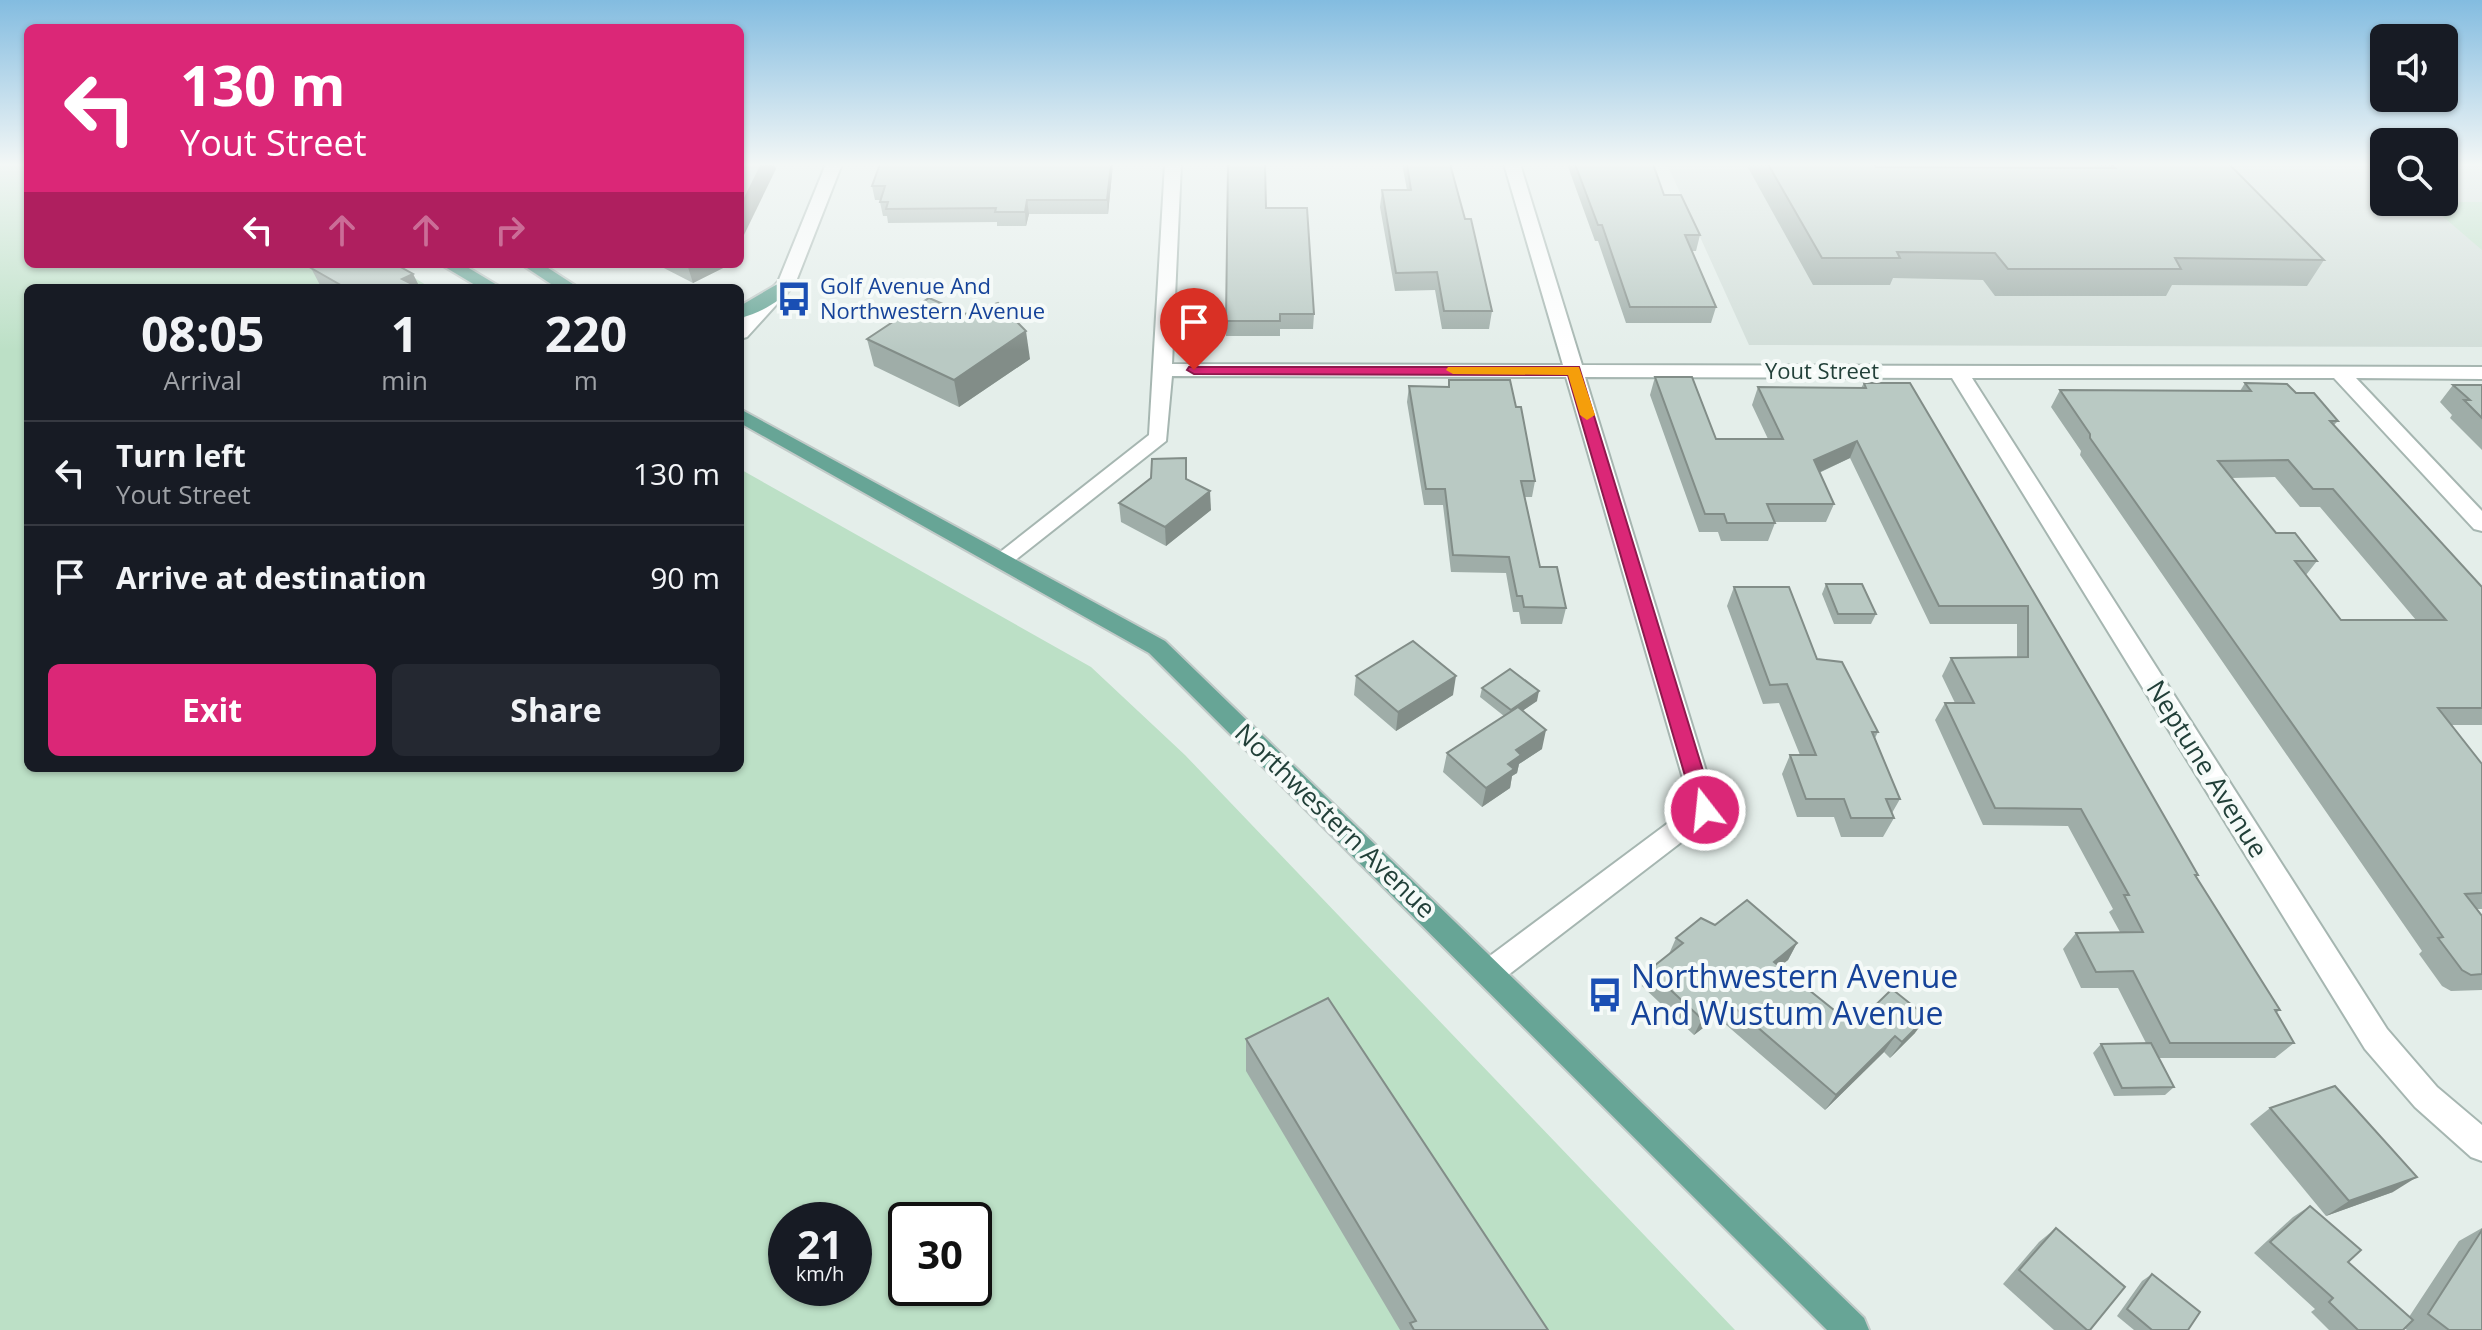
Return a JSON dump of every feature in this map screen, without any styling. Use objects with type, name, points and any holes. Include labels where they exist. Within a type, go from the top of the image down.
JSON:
[{"type":"main road","points":[[456,268],[486,284]]},
{"type":"main road","points":[[537,268],[563,284]]},
{"type":"main road","points":[[744,311],[767,300],[786,284]]},
{"type":"main road","name":"Northwestern Avenue","points":[[744,417],[1157,647],[1852,1330]]},
{"type":"street","points":[[744,329],[786,284],[809,226]]},
{"type":"street","points":[[1001,560],[1159,437],[1170,226]]},
{"type":"street","points":[[1489,973],[1705,810],[1531,226]]},
{"type":"street","name":"Yout Street","points":[[1162,370],[2482,373]]},
{"type":"street","name":"Neptune Avenue","points":[[1958,371],[2376,1039],[2426,1097],[2482,1146]]},
{"type":"street","points":[[2339,372],[2482,524]]},
{"type":"shaded area","points":[[1695,226],[2482,226],[2482,347],[1749,345]]},
{"type":"green space","points":[[0,226],[24,226],[24,268],[398,268],[424,284],[24,284],[24,772],[744,772],[744,471],[1091,667],[1185,755],[1735,1330],[0,1330]]},
{"type":"green space","points":[[2454,226],[2482,226],[2482,250]]},
{"type":"building","points":[[1227,226],[1308,226],[1314,314],[1280,314],[1280,321],[1226,321]]},
{"type":"building","points":[[1388,226],[1473,226],[1492,311],[1444,311],[1437,272],[1396,273]]},
{"type":"building","points":[[1602,226],[1696,226],[1700,235],[1685,235],[1716,307],[1630,307]]},
{"type":"building","points":[[1804,226],[2290,226],[2324,260],[2175,258],[2181,269],[2008,269],[1995,253],[1897,252],[1900,258],[1822,258]]},
{"type":"building","points":[[311,268],[402,268],[413,274],[402,279],[412,284],[339,284]]},
{"type":"building","points":[[929,298],[966,314],[998,303],[1026,331],[954,380],[867,339]]},
{"type":"building","points":[[1655,377],[1692,377],[1716,439],[1783,439],[1758,387],[1866,388],[1864,383],[1910,383],[2102,708],[2198,875],[2195,875],[2280,1010],[2275,1010],[2294,1043],[2170,1043],[2133,971],[2096,972],[2076,933],[2143,932],[2124,895],[2129,895],[2081,809],[1995,808],[1945,703],[1974,703],[1951,658],[2028,657],[2028,606],[1939,606],[1857,441],[1814,460],[1834,504],[1767,504],[1775,523],[1727,523],[1724,514],[1705,514]]},
{"type":"building","points":[[1449,380],[1510,380],[1516,407],[1521,407],[1535,481],[1521,481],[1540,567],[1557,567],[1566,608],[1524,607],[1522,596],[1517,596],[1509,557],[1453,555],[1445,489],[1426,489],[1409,386],[1449,387]]},
{"type":"building","points":[[2245,383],[2287,384],[2296,393],[2314,393],[2338,421],[2330,421],[2482,587],[2482,708],[2438,708],[2482,764],[2482,893],[2465,894],[2482,916],[2482,974],[2471,975],[2462,970],[2438,938],[2443,937],[2090,438],[2060,390],[2251,391]],"holes":[[[2288,460],[2313,489],[2333,489],[2446,620],[2341,620],[2295,561],[2317,561],[2295,533],[2276,533],[2218,461]]]},
{"type":"building","points":[[2453,385],[2482,385],[2482,418],[2464,400],[2470,400]]},
{"type":"building","points":[[1186,458],[1186,479],[1210,491],[1165,527],[1119,503],[1151,478],[1152,459]]},
{"type":"building","points":[[1826,584],[1862,584],[1876,614],[1838,614]]},
{"type":"building","points":[[1734,587],[1789,587],[1817,659],[1842,662],[1878,732],[1872,732],[1900,799],[1886,799],[1894,818],[1851,818],[1844,799],[1806,799],[1790,755],[1816,755],[1787,684],[1770,685]]},
{"type":"building","points":[[1413,641],[1456,676],[1398,712],[1356,676]]},
{"type":"building","points":[[1510,669],[1539,691],[1511,710],[1482,688]]},
{"type":"building","points":[[1518,707],[1546,730],[1516,750],[1521,755],[1508,764],[1514,769],[1486,788],[1447,753]]},
{"type":"building","points":[[1747,900],[1797,943],[1774,962],[1854,1026],[1892,989],[1927,1017],[1902,1042],[1895,1036],[1836,1095],[1726,1000],[1702,1019],[1649,970],[1683,943],[1676,938],[1701,918],[1715,925]]},
{"type":"building","points":[[1328,998],[1548,1330],[1414,1330],[1410,1323],[1416,1321],[1246,1039]]},
{"type":"building","points":[[2151,1043],[2174,1087],[2122,1088],[2101,1044]]},
{"type":"building","points":[[2335,1086],[2417,1177],[2349,1201],[2270,1108]]},
{"type":"building","points":[[2310,1206],[2361,1250],[2348,1262],[2413,1320],[2403,1330],[2358,1330],[2329,1302],[2333,1298],[2270,1242]]},
{"type":"building","points":[[2056,1228],[2125,1287],[2090,1330],[2019,1270]]},
{"type":"building","points":[[2482,1230],[2482,1330],[2449,1330],[2428,1314]]},
{"type":"building","points":[[2152,1274],[2200,1312],[2188,1330],[2152,1330],[2127,1309]]},
{"type":"slow traffic","points":[[1453,370],[1574,370],[1587,415]]},
{"type":"place","name":"Golf Avenue And Northwestern Avenue","points":[[794,299]]},
{"type":"place","name":"Northwestern Avenue And Wustum Avenue","points":[[1605,995]]},
{"type":"route","points":[[1194,370],[1574,370],[1705,810]]}]
